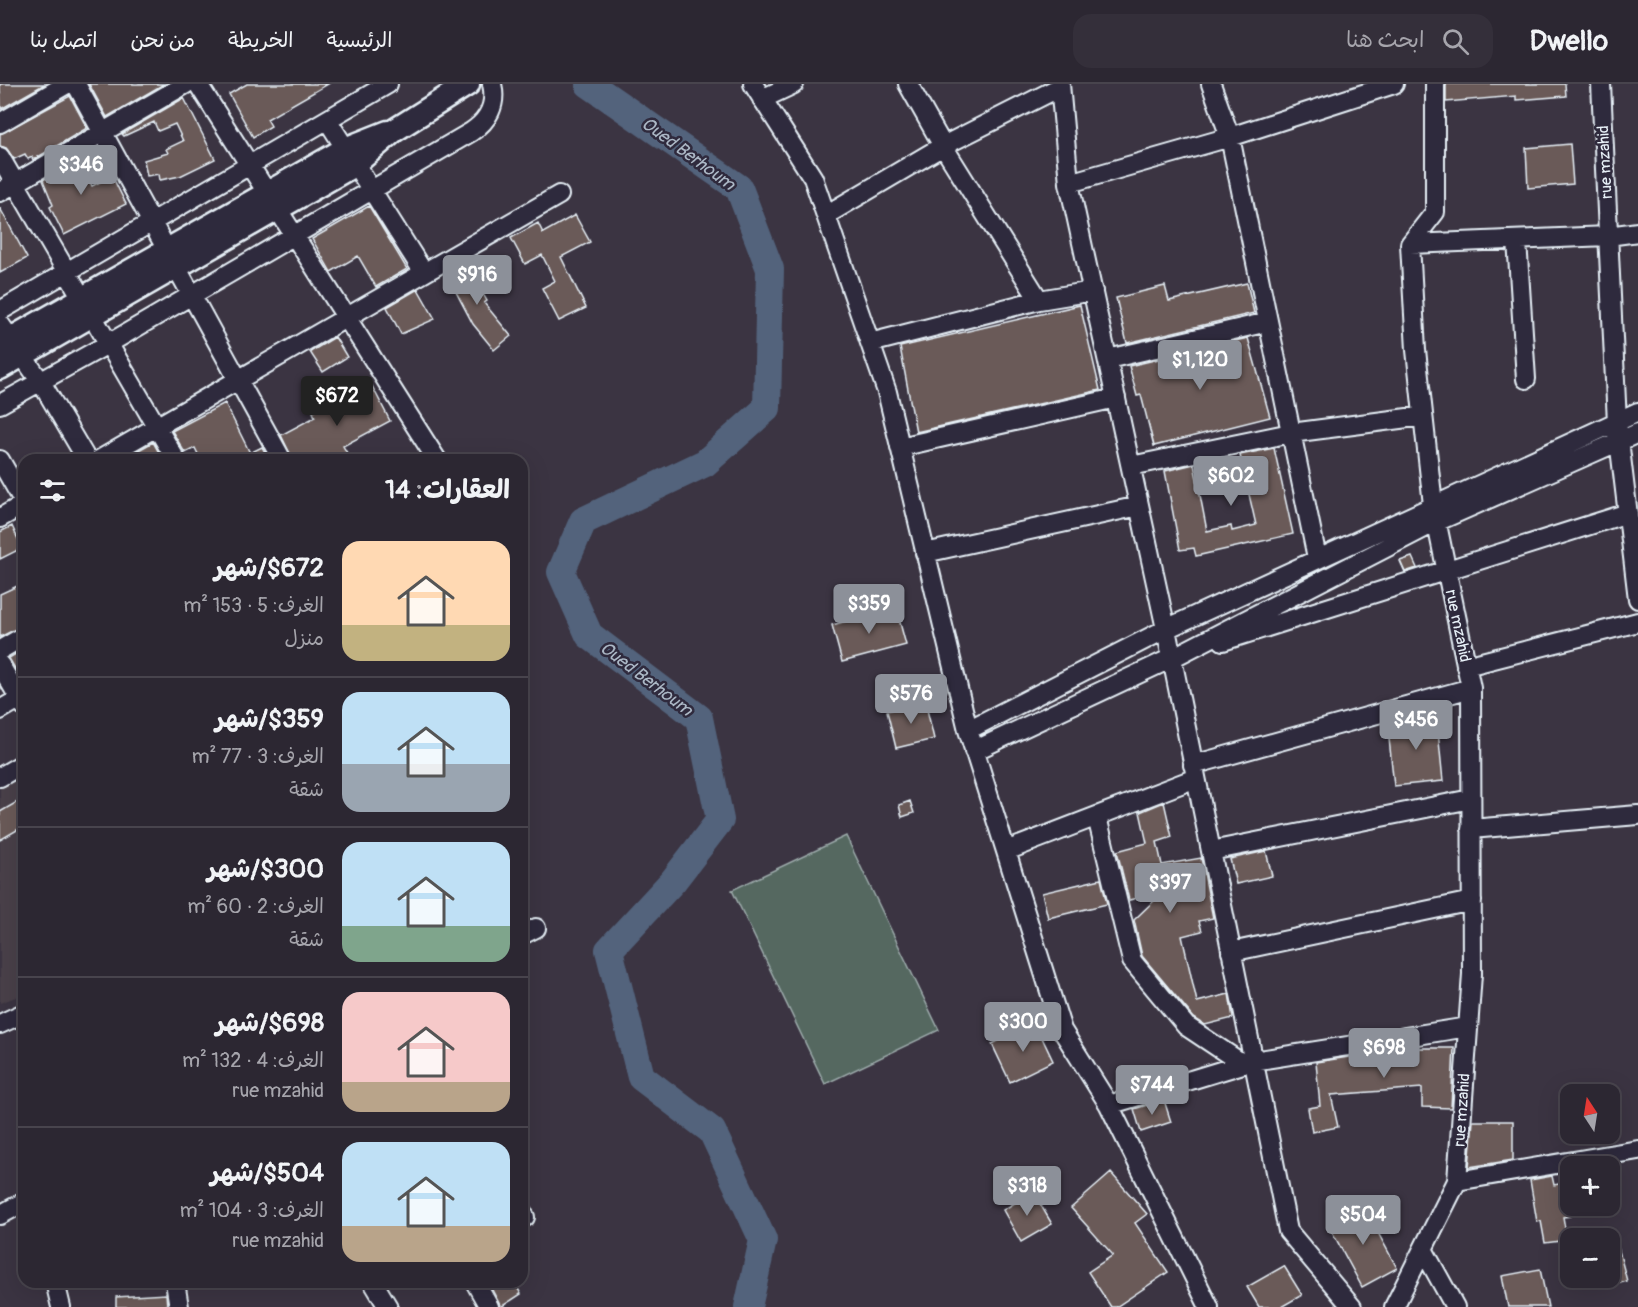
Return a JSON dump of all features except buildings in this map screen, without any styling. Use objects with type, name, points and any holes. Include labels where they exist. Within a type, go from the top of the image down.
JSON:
[{"type":"main road","points":[[0,368],[9,341],[87,308],[350,157],[468,84]]},
{"type":"street","points":[[0,123],[67,84]]},
{"type":"street","points":[[76,84],[279,454]]},
{"type":"street","points":[[8,187],[186,84]]},
{"type":"street","points":[[198,84],[433,454]]},
{"type":"street","points":[[0,310],[388,84]]},
{"type":"street","points":[[0,404],[295,236],[479,127],[491,111],[494,101],[492,84]]},
{"type":"street","points":[[794,84],[757,92],[813,178],[887,392],[968,730],[1062,1030],[1109,1105],[1209,1307]]},
{"type":"street","points":[[908,84],[943,146],[1039,300]]},
{"type":"street","points":[[1211,84],[1230,137],[1317,558]]},
{"type":"street","points":[[1069,183],[1230,137],[1394,84]]},
{"type":"street","points":[[1410,244],[1435,212],[1435,84]]},
{"type":"street","name":"rue mzahid","points":[[1601,84],[1617,423],[1619,442],[1631,486],[1628,513],[1638,599]]},
{"type":"street","points":[[826,215],[943,146],[1060,85],[1069,183],[1195,771],[1231,952],[1248,1063],[1288,1231],[1352,1307]]},
{"type":"street","points":[[328,121],[424,273]]},
{"type":"street","points":[[0,157],[8,187],[67,272],[173,454]]},
{"type":"street","points":[[110,454],[559,195]]},
{"type":"street","points":[[1410,244],[1608,236],[1638,232]]},
{"type":"street","points":[[1516,240],[1526,379]]},
{"type":"street","name":"rue mzahid","points":[[1394,1307],[1457,1181],[1472,974],[1470,688],[1435,513],[1423,416],[1410,244]]},
{"type":"street","points":[[870,343],[1039,300],[1093,291]]},
{"type":"street","points":[[1108,359],[1268,322]]},
{"type":"street","points":[[9,341],[41,382],[83,454]]},
{"type":"street","points":[[900,447],[1116,398]]},
{"type":"street","points":[[974,751],[1172,658],[1435,513],[1638,412]]},
{"type":"street","points":[[1131,466],[1291,433],[1423,416]]},
{"type":"street","points":[[968,730],[1166,629],[1317,558],[1638,433]]},
{"type":"street","points":[[0,460],[18,492]]},
{"type":"street","points":[[0,518],[18,507]]},
{"type":"street","points":[[925,552],[1139,507]]},
{"type":"street","points":[[1172,658],[1628,513]]},
{"type":"street","points":[[1466,666],[1638,622]]},
{"type":"street","points":[[0,650],[18,640]]},
{"type":"street","points":[[0,665],[18,692]]},
{"type":"street","points":[[1006,851],[1097,817],[1195,771],[1470,688]]},
{"type":"street","points":[[0,710],[18,702]]},
{"type":"street","points":[[0,777],[18,766]]},
{"type":"street","points":[[1211,851],[1471,799]]},
{"type":"street","points":[[1471,828],[1638,814]]},
{"type":"street","points":[[1097,817],[1132,961],[1186,1026],[1248,1063]]},
{"type":"street","points":[[1231,952],[1472,902]]},
{"type":"street","points":[[0,1024],[18,1016]]},
{"type":"street","points":[[1109,1105],[1248,1063],[1468,1027]]},
{"type":"street","points":[[1457,1181],[1638,1150]]},
{"type":"street","points":[[0,1215],[18,1205]]},
{"type":"street","points":[[1423,1249],[1455,1307]]},
{"type":"street","points":[[56,1288],[61,1307]]},
{"type":"street","points":[[177,1288],[179,1307]]},
{"type":"street","points":[[377,1288],[388,1307]]},
{"type":"street","points":[[478,1288],[489,1307]]},
{"type":"shaded area","points":[[18,776],[18,996],[0,1003],[0,787]]},
{"type":"green space","points":[[846,836],[939,1030],[825,1084],[732,890]]},
{"type":"waterway","name":"Oued Berhoum","points":[[589,84],[739,188],[770,269],[767,408],[705,463],[583,521],[561,572],[589,635],[699,718],[720,820],[673,881],[609,950],[641,1077],[712,1131],[763,1240],[748,1307]]}]
